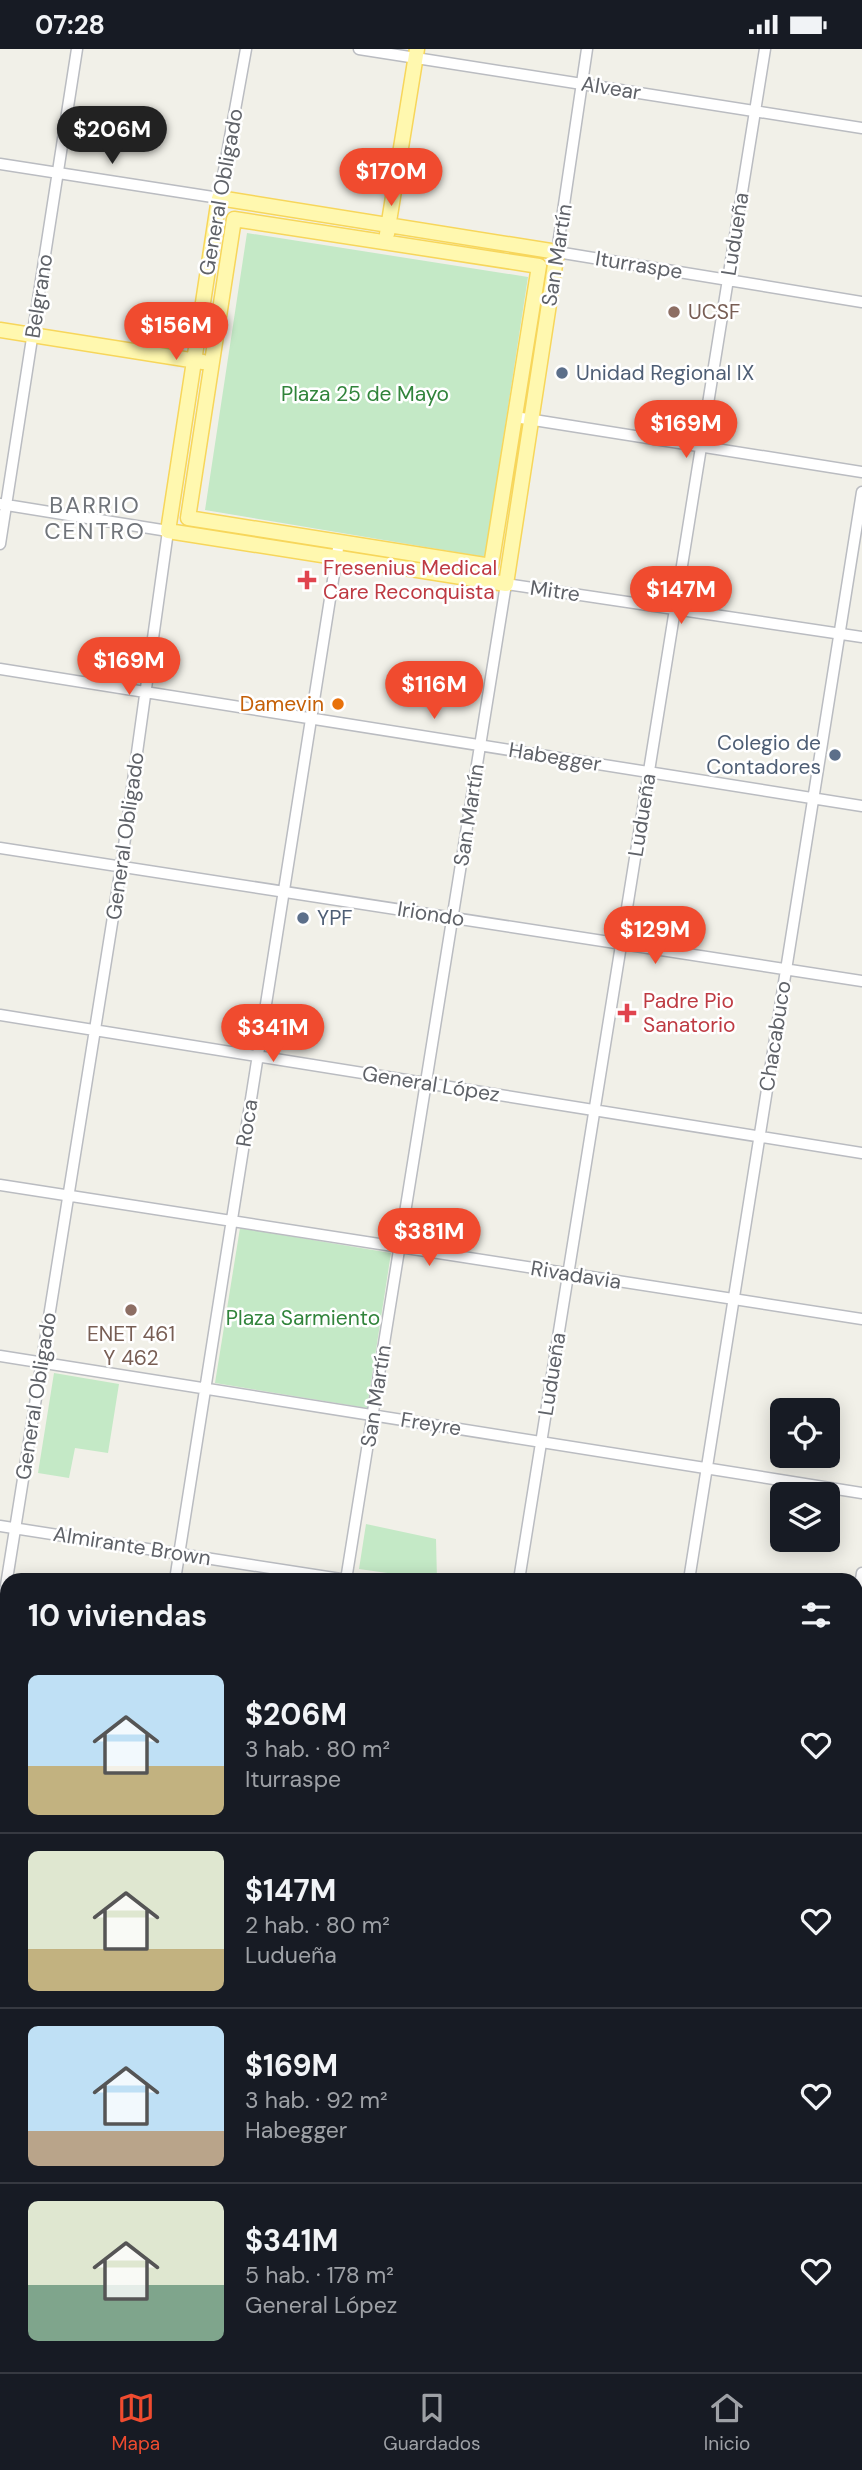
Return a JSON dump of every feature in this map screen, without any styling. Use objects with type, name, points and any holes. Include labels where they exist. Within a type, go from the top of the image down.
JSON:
[{"type":"main road","points":[[339,542],[188,518],[234,219],[386,242],[416,53]]},
{"type":"main road","name":"Iturraspe","points":[[219,198],[557,252]]},
{"type":"main road","name":"General Obligado","points":[[168,531],[219,198]]},
{"type":"main road","name":"San Martín","points":[[339,542],[491,566],[539,266],[386,242]]},
{"type":"main road","name":"San Martín","points":[[506,584],[557,252]]},
{"type":"main road","points":[[0,330],[212,364]]},
{"type":"main road","name":"Mitre","points":[[168,531],[506,584]]},
{"type":"street","name":"Belgrano","points":[[0,544],[3,505],[33,335],[77,49]]},
{"type":"street","name":"General Obligado","points":[[219,198],[246,49]]},
{"type":"street","name":"Alvear","points":[[359,49],[416,53],[862,128]]},
{"type":"street","name":"San Martín","points":[[557,252],[587,49]]},
{"type":"street","name":"Ludueña","points":[[520,1573],[765,49]]},
{"type":"street","name":"Iturraspe","points":[[0,164],[219,198]]},
{"type":"street","name":"Iturraspe","points":[[557,252],[862,302]]},
{"type":"street","points":[[515,417],[862,472]]},
{"type":"street","name":"Chacabuco","points":[[690,1573],[862,492]]},
{"type":"street","name":"Mitre","points":[[3,505],[168,531]]},
{"type":"street","name":"General Obligado","points":[[8,1573],[121,867],[168,531]]},
{"type":"street","name":"Roca","points":[[176,1573],[339,542]]},
{"type":"street","name":"San Martín","points":[[347,1573],[506,584]]},
{"type":"street","name":"Mitre","points":[[506,584],[862,636]]},
{"type":"street","name":"Habegger","points":[[0,669],[862,806]]},
{"type":"street","name":"Iriondo","points":[[0,848],[862,982]]},
{"type":"street","name":"General López","points":[[0,1015],[862,1153]]},
{"type":"street","name":"Rivadavia","points":[[0,1185],[862,1319]]},
{"type":"street","name":"Freyre","points":[[0,1356],[862,1493]]},
{"type":"street","name":"Almirante Brown","points":[[0,1525],[303,1573]]},
{"type":"green space","name":"Plaza 25 de Mayo","points":[[247,233],[528,277],[485,557],[205,510]]},
{"type":"green space","name":"Plaza Sarmiento","points":[[240,1228],[391,1253],[367,1408],[215,1383]]},
{"type":"green space","points":[[54,1373],[119,1384],[108,1453],[75,1448],[69,1478],[38,1473]]},
{"type":"green space","points":[[366,1524],[436,1539],[437,1573],[387,1573],[359,1569]]},
{"type":"place","name":"UCSF","points":[[674,312]]},
{"type":"place","name":"Unidad Regional IX","points":[[562,373]]},
{"type":"place","name":"Fresenius Medical Care Reconquista","points":[[307,580]]},
{"type":"place","name":"Damevin","points":[[338,704]]},
{"type":"place","name":"Colegio de Contadores","points":[[835,755]]},
{"type":"place","name":"YPF","points":[[303,918]]},
{"type":"place","name":"Padre Pio Sanatorio","points":[[627,1013]]},
{"type":"place","name":"ENET 461 Y 462","points":[[131,1310]]},
{"type":"district","name":"BARRIO CENTRO","points":[[95,518]]}]
